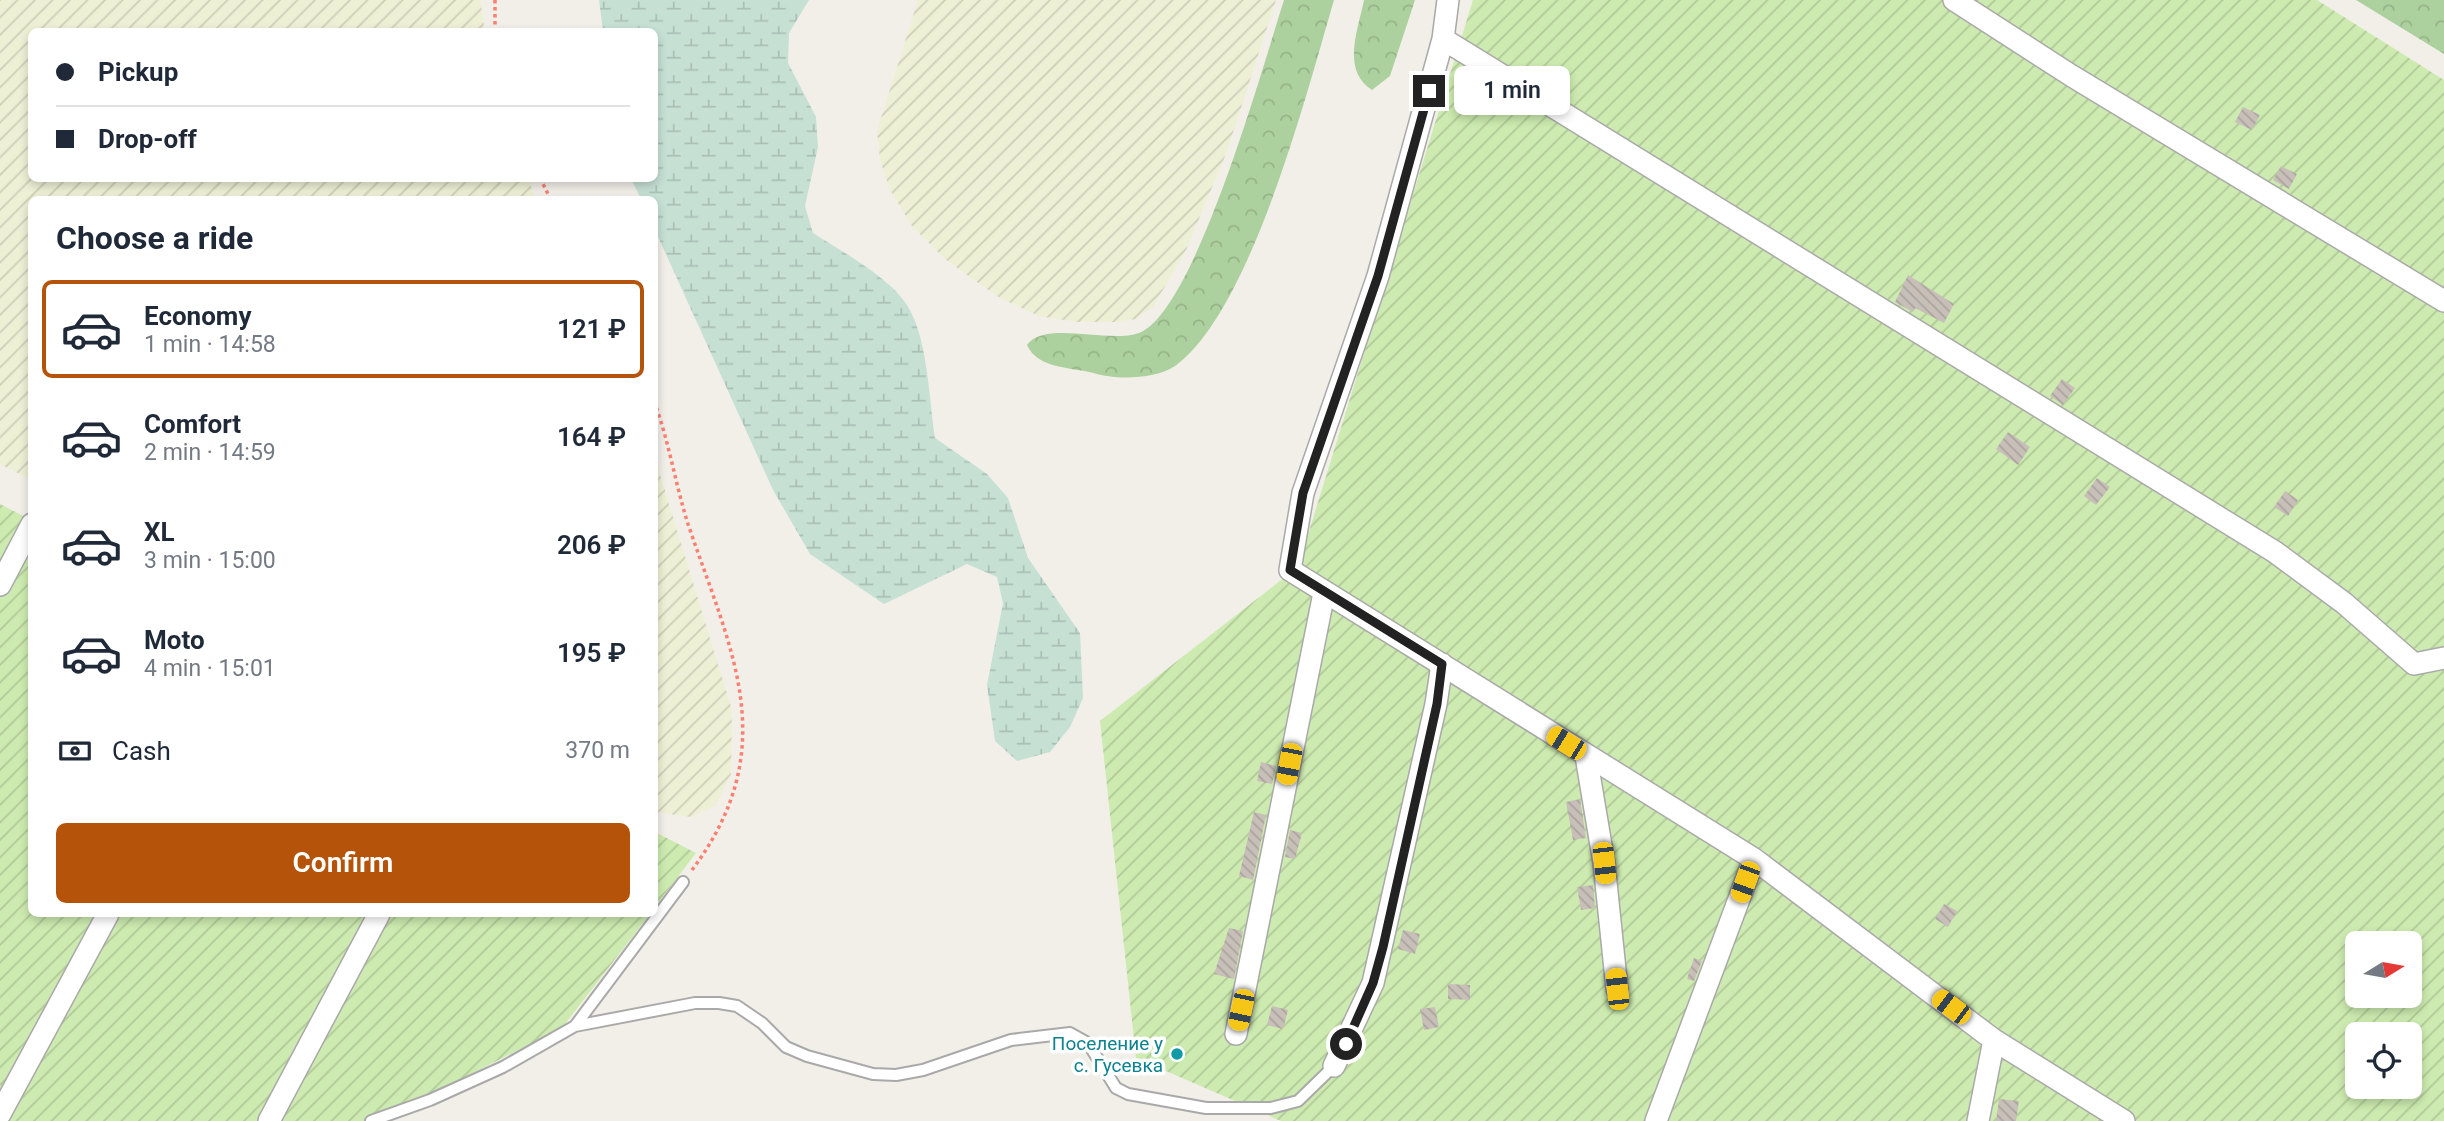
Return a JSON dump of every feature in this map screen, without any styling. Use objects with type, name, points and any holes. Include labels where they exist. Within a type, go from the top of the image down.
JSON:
[{"type":"street","points":[[1448,0],[1443,39],[1378,276],[1303,493],[1290,570],[1754,859],[1994,1040],[2124,1121]]},
{"type":"street","points":[[1954,0],[2072,76],[2444,301]]},
{"type":"street","points":[[1443,39],[2275,552],[2344,603],[2414,664],[2444,658]]},
{"type":"street","points":[[0,585],[28,532]]},
{"type":"street","points":[[1236,1034],[1324,593]]},
{"type":"street","points":[[1334,1066],[1373,983],[1437,704],[1442,664]]},
{"type":"street","points":[[1586,756],[1604,863],[1617,989]]},
{"type":"street","points":[[1656,1121],[1754,859]]},
{"type":"street","points":[[0,1114],[106,917]]},
{"type":"street","points":[[270,1121],[377,917]]},
{"type":"street","points":[[1978,1121],[1994,1040]]},
{"type":"lane","points":[[658,915],[683,882]]},
{"type":"lane","points":[[575,1026],[657,917]]},
{"type":"lane","points":[[371,1121],[430,1100],[503,1067],[575,1026],[695,1003],[737,1006],[762,1023],[786,1047],[807,1056],[873,1074],[896,1075],[923,1070],[1011,1040],[1070,1033],[1088,1043],[1116,1088],[1128,1094],[1206,1108],[1271,1108],[1298,1101],[1334,1066]]},
{"type":"path","points":[[495,0],[495,28]]},
{"type":"path","points":[[658,415],[687,520],[733,652],[742,705],[744,744],[737,788],[722,823],[683,882]]},
{"type":"green space","points":[[0,0],[480,0],[485,28],[28,28],[28,182],[530,182],[535,196],[28,196],[28,478],[0,464]]},
{"type":"green space","points":[[599,0],[809,0],[789,33],[788,63],[816,117],[818,147],[805,206],[813,233],[889,284],[907,305],[924,352],[935,438],[987,474],[1008,498],[1028,558],[1080,633],[1083,698],[1070,727],[1050,752],[1017,761],[995,741],[987,685],[1003,603],[997,577],[967,564],[884,604],[810,554],[773,490],[658,237],[658,196],[640,196],[632,182],[658,182],[658,28],[603,28]]},
{"type":"green space","points":[[918,0],[1276,0],[1226,154],[1186,250],[1153,307],[1136,319],[1114,322],[1077,322],[1039,316],[1000,298],[974,280],[945,259],[912,226],[890,190],[880,160],[877,131]]},
{"type":"green space","points":[[1284,0],[1334,0],[1273,197],[1252,250],[1228,299],[1203,338],[1175,366],[1148,376],[1106,376],[1058,366],[1039,359],[1027,345],[1036,338],[1062,333],[1126,336],[1139,333],[1160,315],[1182,281],[1225,182]]},
{"type":"green space","points":[[1364,0],[1415,0],[1390,76],[1372,90],[1363,82],[1354,61]]},
{"type":"green space","points":[[1473,0],[2317,0],[2444,80],[2444,1121],[1281,1121],[1136,1058],[1100,721],[1298,567]]},
{"type":"green space","points":[[2356,0],[2444,0],[2444,54]]},
{"type":"green space","points":[[658,468],[732,710],[731,774],[715,806],[691,817],[658,812]]},
{"type":"green space","points":[[0,504],[28,518],[28,917],[648,917],[562,1028],[377,1121],[0,1121]]},
{"type":"green space","points":[[658,834],[696,853],[658,903]]},
{"type":"building","points":[[2243,107],[2260,115],[2252,130],[2235,122]]},
{"type":"building","points":[[2281,166],[2297,174],[2289,189],[2273,180]]},
{"type":"building","points":[[1908,275],[1954,304],[1944,323],[1915,308],[1913,312],[1895,302]]},
{"type":"building","points":[[2062,379],[2075,388],[2063,405],[2050,396]]},
{"type":"building","points":[[2008,432],[2030,447],[2018,465],[1996,449]]},
{"type":"building","points":[[2097,478],[2110,487],[2096,505],[2084,496]]},
{"type":"building","points":[[2285,491],[2298,500],[2288,516],[2274,507]]},
{"type":"building","points":[[1261,762],[1276,766],[1272,784],[1257,781]]},
{"type":"building","points":[[1580,799],[1586,838],[1573,840],[1566,802]]},
{"type":"building","points":[[1254,812],[1266,815],[1253,880],[1239,876]]},
{"type":"building","points":[[1290,830],[1302,833],[1295,859],[1285,857]]},
{"type":"building","points":[[1593,885],[1595,908],[1581,910],[1577,887]]},
{"type":"building","points":[[1944,904],[1957,911],[1948,927],[1935,919]]},
{"type":"building","points":[[1229,928],[1243,931],[1234,979],[1214,974]]},
{"type":"building","points":[[1403,930],[1420,934],[1415,954],[1398,949]]},
{"type":"building","points":[[1694,958],[1702,961],[1694,981],[1687,979]]},
{"type":"building","points":[[1448,984],[1470,985],[1470,1000],[1448,999]]},
{"type":"building","points":[[1272,1006],[1288,1010],[1283,1029],[1267,1025]]},
{"type":"building","points":[[1435,1007],[1439,1027],[1424,1030],[1420,1009]]},
{"type":"building","points":[[1999,1099],[2019,1101],[2016,1121],[1996,1121]]},
{"type":"place","name":"Поселение у с. Гусевка","points":[[1177,1054]]},
{"type":"route","points":[[1346,1044],[1373,983],[1383,947],[1424,751],[1437,704],[1442,664],[1290,570],[1303,493],[1378,276],[1429,91]]}]
